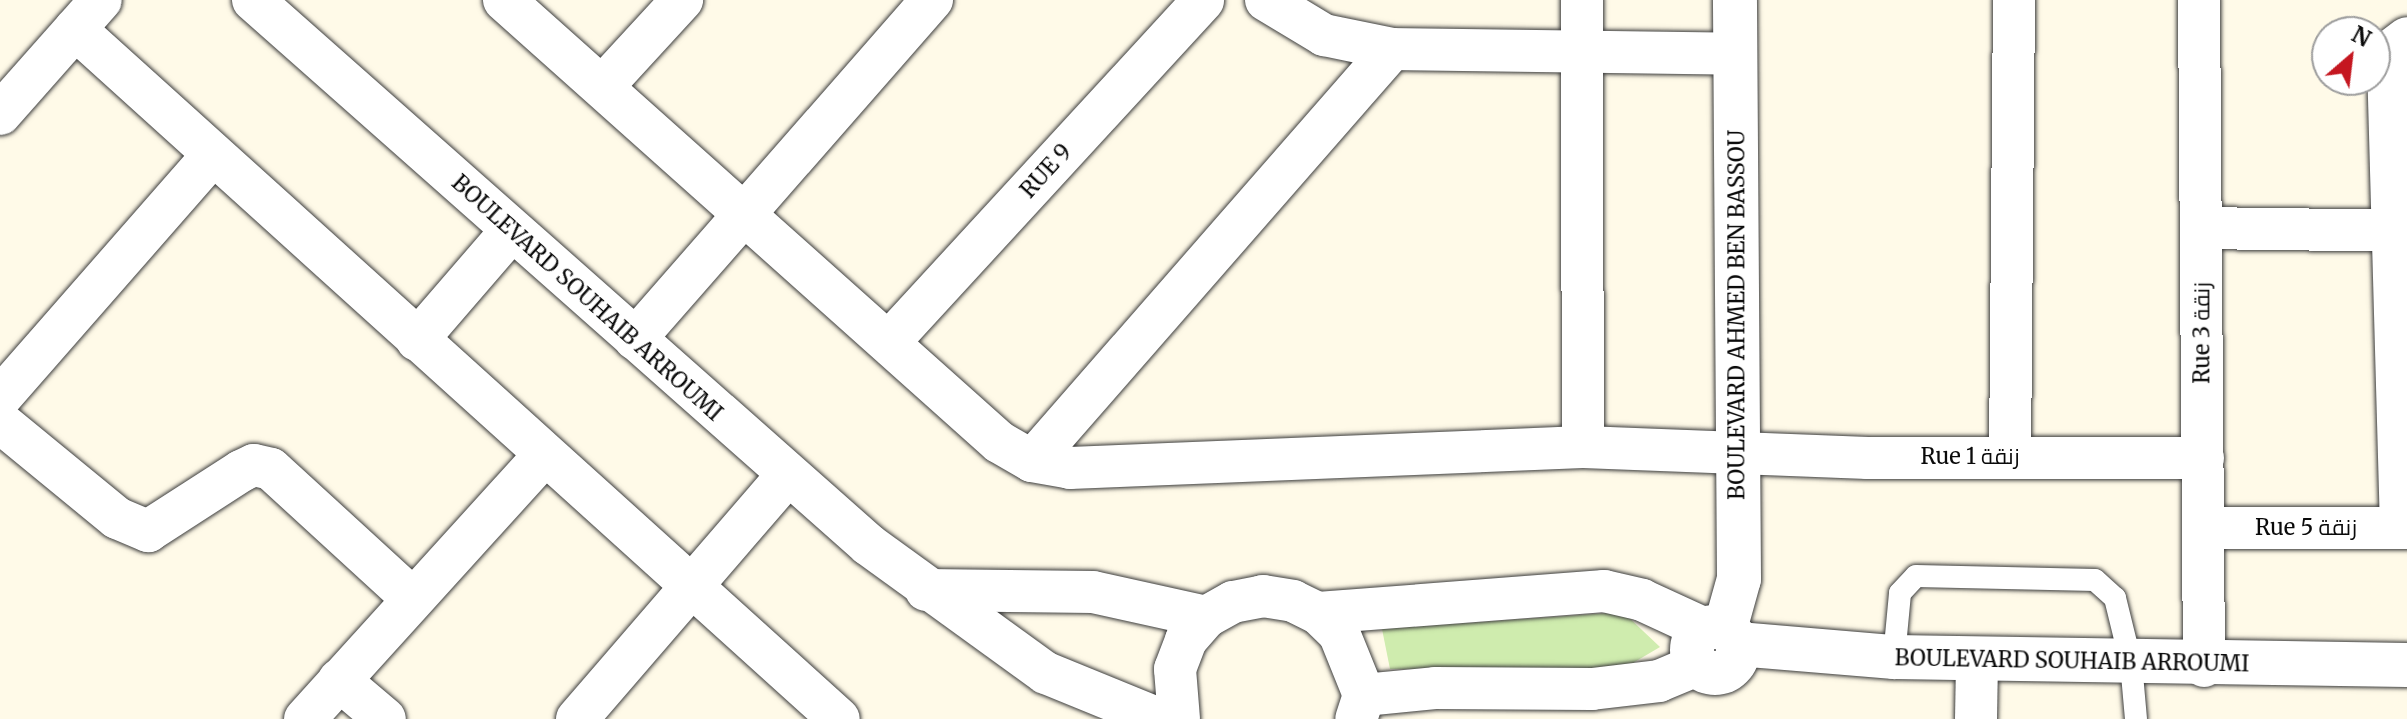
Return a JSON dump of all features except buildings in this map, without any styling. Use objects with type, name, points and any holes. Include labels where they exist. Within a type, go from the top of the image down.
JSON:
[{"type":"street","name":"BOULEVARD SOUHAIB ARROUMI","points":[[253,0],[787,476],[926,590],[1046,673],[1159,719]]},
{"type":"street","points":[[504,0],[999,442],[1032,461],[1392,49]]},
{"type":"street","points":[[603,86],[682,0]]},
{"type":"street","points":[[635,339],[741,214],[932,0]]},
{"type":"street","name":"RUE 9","points":[[889,342],[1203,0]]},
{"type":"street","points":[[1266,0],[1324,35],[1392,49],[1736,54]]},
{"type":"street","points":[[1582,0],[1583,447]]},
{"type":"street","name":"BOULEVARD AHMED BEN BASSOU","points":[[1716,642],[1739,579],[1735,0]]},
{"type":"street","points":[[2010,457],[2014,0]]},
{"type":"street","name":"Rue 3 زنقة","points":[[2199,0],[2204,666]]},
{"type":"street","points":[[0,114],[88,15],[213,155],[839,719]]},
{"type":"street","points":[[2404,528],[2400,231],[2388,67],[2390,51],[2407,38]]},
{"type":"street","points":[[0,398],[213,155]]},
{"type":"street","points":[[2201,228],[2400,231]]},
{"type":"street","points":[[417,340],[511,231]]},
{"type":"street","points":[[0,422],[117,518],[148,531],[241,471],[254,465],[271,469],[412,598]]},
{"type":"street","name":"Rue 1 زنقة","points":[[1032,461],[1070,468],[1583,447],[2010,457],[2203,458]]},
{"type":"street","points":[[305,719],[544,455]]},
{"type":"street","points":[[577,719],[787,476]]},
{"type":"street","name":"Rue 5 زنقة","points":[[2205,528],[2404,528]]},
{"type":"street","points":[[926,590],[1093,592],[1206,617]]},
{"type":"street","name":"BOULEVARD SOUHAIB ARROUMI","points":[[1318,613],[1604,591],[1642,600],[1716,642],[1894,657],[2204,666],[2407,665]]},
{"type":"street","points":[[1179,719],[1175,669],[1186,640],[1206,617],[1233,602],[1263,596],[1293,601],[1318,613],[1339,633],[1360,707]]},
{"type":"street","name":"BOULEVARD SOUHAIB ARROUMI","points":[[1360,707],[1435,688],[1592,689],[1659,681],[1716,642]]},
{"type":"street","points":[[1976,719],[1977,659]]},
{"type":"street","points":[[339,680],[385,719]]},
{"type":"lane","points":[[1894,657],[1900,593],[1916,576],[2095,580],[2115,598],[2131,663],[2136,719]]},
{"type":"green space","points":[[1623,612],[1660,647],[1621,670],[1390,669],[1382,629]]}]
